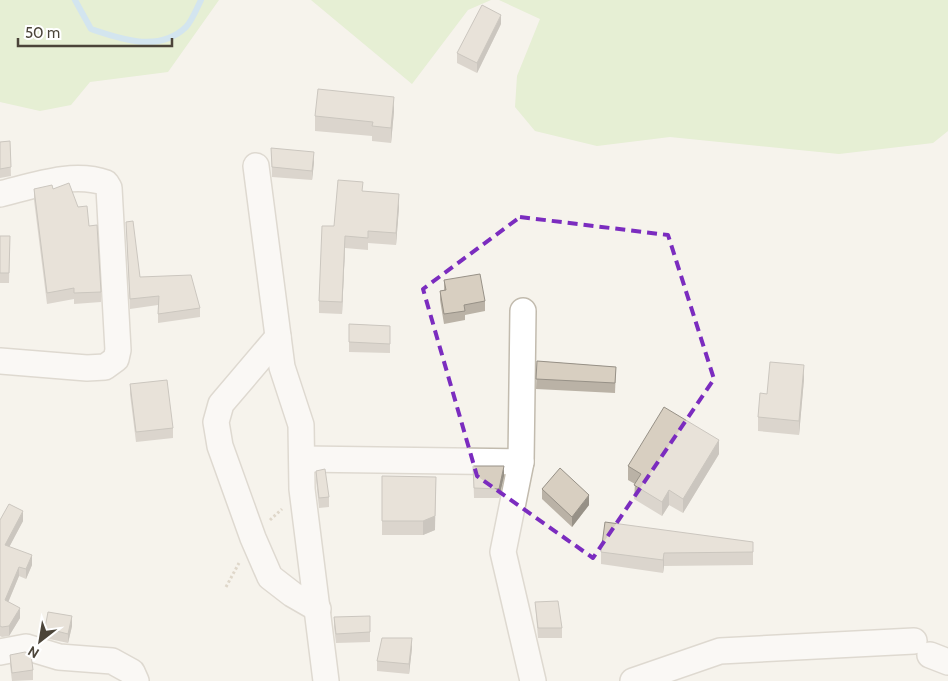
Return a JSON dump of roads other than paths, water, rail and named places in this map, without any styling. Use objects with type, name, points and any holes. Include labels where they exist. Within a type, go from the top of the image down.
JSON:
[{"type":"street","points":[[256,166],[282,367],[301,425],[302,489],[326,681]]},
{"type":"street","points":[[0,194],[48,182],[84,178],[106,183],[109,188],[118,350],[116,359],[105,367],[87,368],[0,360]]},
{"type":"street","points":[[523,310],[521,462],[504,552],[533,681]]},
{"type":"street","points":[[278,337],[221,404],[216,422],[220,446],[253,538],[270,577],[292,594],[318,608]]},
{"type":"street","points":[[302,459],[521,462]]},
{"type":"street","points":[[0,652],[26,648],[59,656],[112,660],[132,672],[136,681]]},
{"type":"street","points":[[633,681],[720,651],[931,653]]},
{"type":"waterway","points":[[75,0],[91,29],[115,37],[140,42],[164,40],[175,35],[186,27],[201,0]]}]
